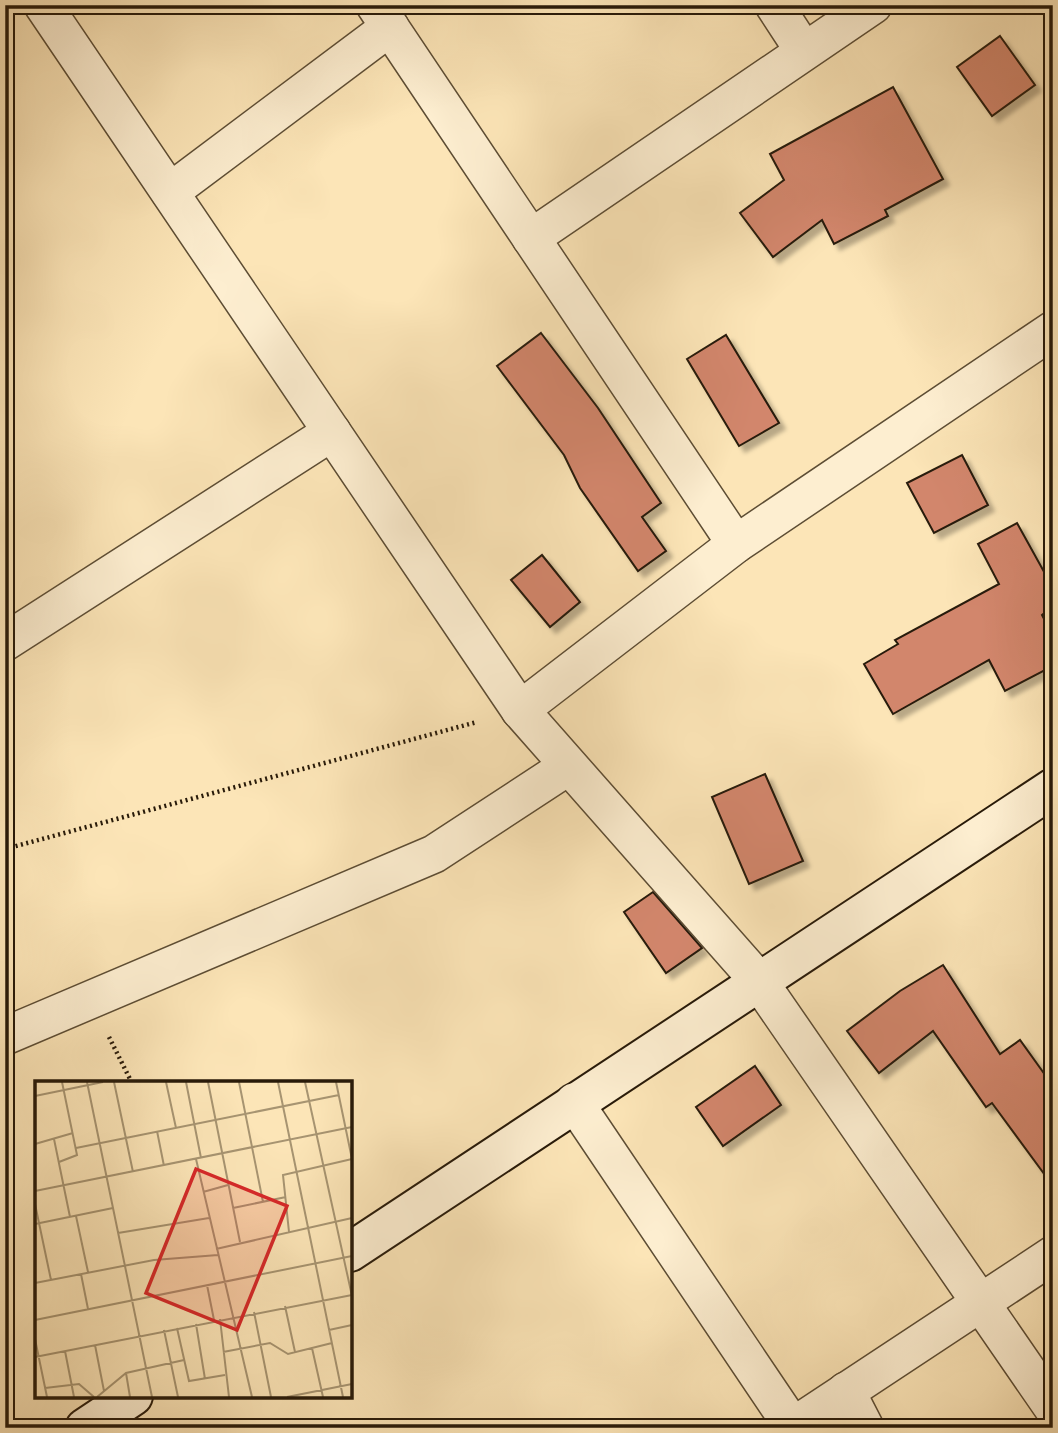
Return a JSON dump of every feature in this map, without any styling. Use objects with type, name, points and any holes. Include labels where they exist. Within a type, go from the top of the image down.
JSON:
[{"type":"street","points":[[43,5],[520,710],[567,767],[758,980],[1053,1408]]},
{"type":"street","points":[[774,5],[804,51]]},
{"type":"street","points":[[531,238],[873,5]]},
{"type":"street","points":[[170,192],[383,16],[736,544]]},
{"type":"street","points":[[520,710],[736,544],[1053,330]]},
{"type":"street","points":[[5,642],[332,432]]},
{"type":"street","points":[[5,1036],[434,854],[567,767]]},
{"type":"street","points":[[352,1251],[758,980],[1053,788]]},
{"type":"street","points":[[574,1102],[792,1427],[1053,1255]]},
{"type":"street","points":[[846,1391],[865,1428]]},
{"type":"street","points":[[85,1428],[130,1398]]},
{"type":"path","points":[[5,849],[273,779],[520,710]]},
{"type":"path","points":[[91,999],[131,1081]]},
{"type":"building","points":[[1000,36],[1035,85],[992,116],[957,67]]},
{"type":"building","points":[[893,87],[943,179],[885,210],[888,216],[834,244],[822,220],[773,257],[740,213],[784,180],[770,154]]},
{"type":"building","points":[[541,333],[598,408],[661,503],[642,517],[666,551],[638,571],[580,488],[564,455],[497,366]]},
{"type":"building","points":[[726,335],[779,423],[739,446],[687,359]]},
{"type":"building","points":[[962,455],[988,505],[934,533],[907,483]]},
{"type":"building","points":[[1017,523],[1053,588],[1053,606],[1042,615],[1053,636],[1053,666],[1005,691],[989,660],[893,714],[864,664],[898,644],[895,640],[999,584],[978,544]]},
{"type":"building","points":[[542,555],[580,602],[550,627],[511,580]]},
{"type":"building","points":[[765,774],[803,861],[749,884],[712,797]]},
{"type":"building","points":[[653,892],[702,948],[666,973],[624,912]]},
{"type":"building","points":[[943,965],[1000,1054],[1020,1040],[1053,1086],[1053,1186],[992,1103],[986,1107],[933,1031],[879,1073],[847,1031],[900,991]]},
{"type":"building","points":[[755,1066],[781,1105],[723,1146],[696,1107]]}]
